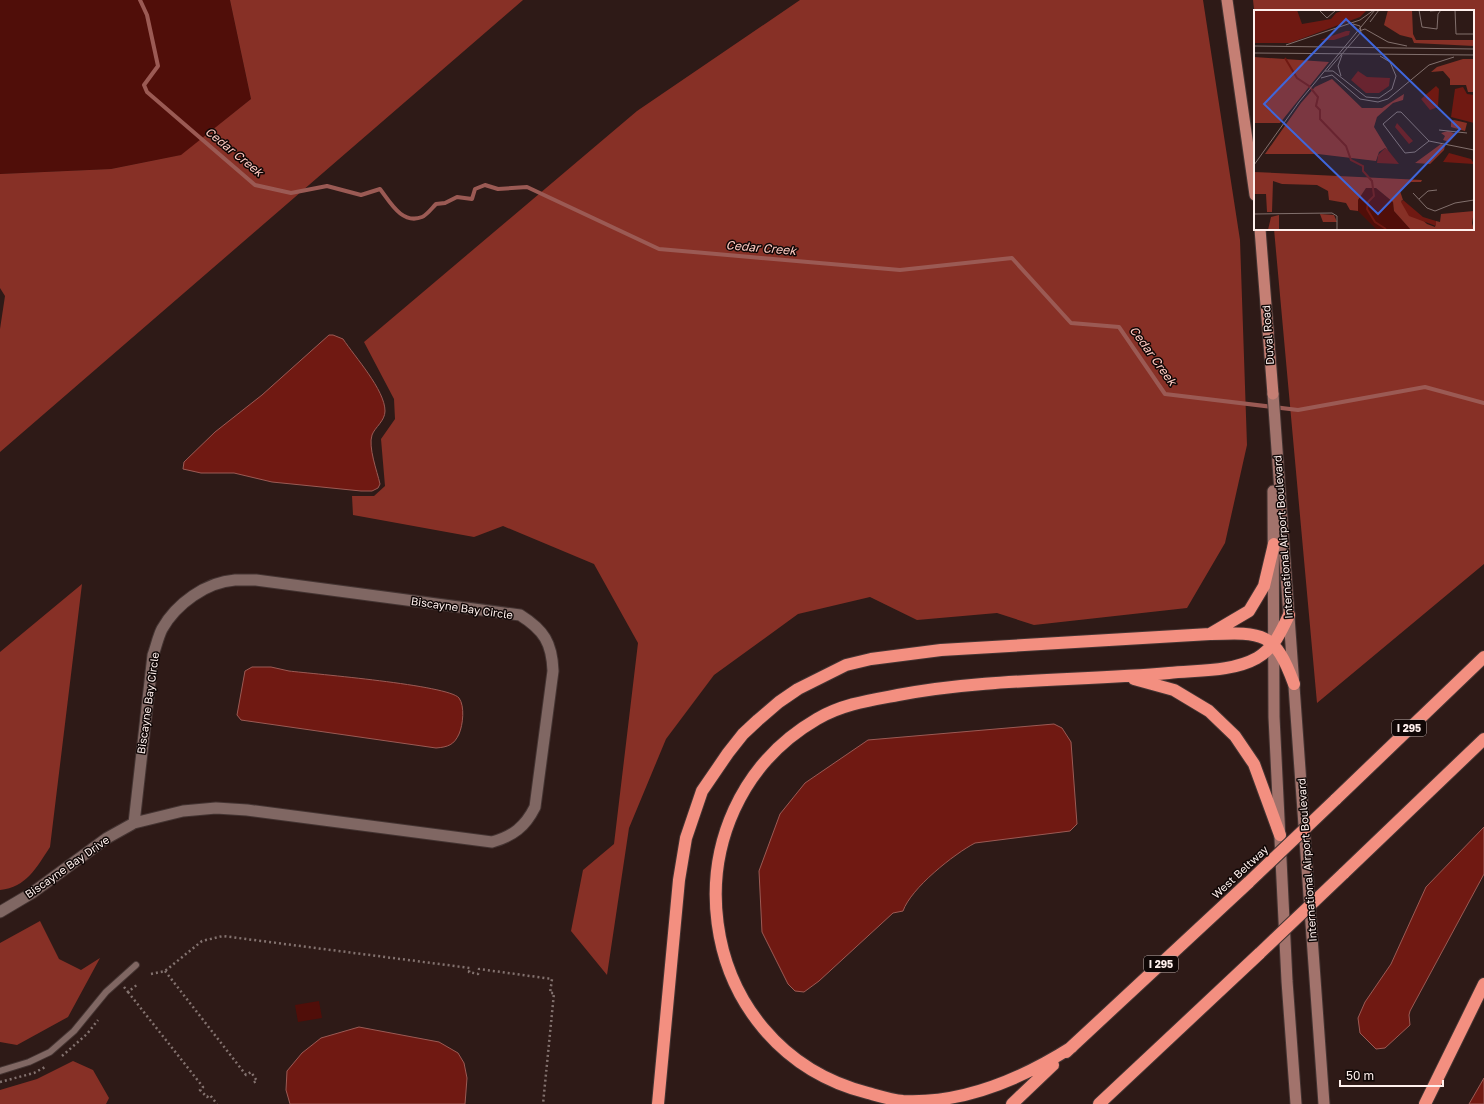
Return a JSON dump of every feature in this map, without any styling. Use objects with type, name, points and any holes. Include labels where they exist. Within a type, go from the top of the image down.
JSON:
[{"type":"highway","points":[[1210,634],[1250,610],[1264,586],[1274,544]]},
{"type":"highway","points":[[1072,1047],[1038,1068],[1003,1085],[955,1098],[928,1102],[903,1101],[846,1088],[817,1073],[792,1057],[776,1043],[745,1003],[723,954],[718,930],[716,875],[719,856],[737,806],[761,767],[773,752],[796,733],[820,717],[842,707],[942,687],[1028,680],[1128,677],[1232,667],[1256,658],[1274,645],[1289,615]]},
{"type":"highway","points":[[658,1104],[679,880],[686,838],[702,791],[728,753],[743,734],[758,720],[779,702],[798,689],[846,665],[871,659],[941,650],[1238,633],[1260,635],[1274,645],[1285,660],[1294,684]]},
{"type":"highway","name":"West Beltway","points":[[1012,1104],[1249,882],[1484,657]]},
{"type":"highway","points":[[1128,677],[1174,690],[1209,711],[1235,736],[1254,764],[1280,835]]},
{"type":"highway","points":[[1099,1104],[1484,739]]},
{"type":"highway","points":[[1426,1104],[1458,1035],[1484,984]]},
{"type":"highway","points":[[1416,1104],[1458,1035]]},
{"type":"main road","points":[[1227,0],[1254,189]]},
{"type":"main road","name":"Duval Road","points":[[1260,230],[1277,440]]},
{"type":"main road","name":"International Airport Boulevard","points":[[1277,440],[1273,474],[1274,717],[1287,981],[1296,1104]]},
{"type":"main road","name":"International Airport Boulevard","points":[[1277,440],[1324,1104]]},
{"type":"street","name":"Biscayne Bay Circle","points":[[234,580],[256,580],[520,615],[534,624],[546,638],[552,654],[553,671],[535,807],[529,820],[519,830],[508,837],[492,842],[247,810],[216,808],[183,811],[134,823],[153,655],[162,629],[174,611],[192,597],[212,586],[234,580]]},
{"type":"street","name":"Biscayne Bay Drive","points":[[0,912],[32,893],[107,838],[134,823]]},
{"type":"lane","points":[[0,1071],[29,1062],[50,1052],[74,1031],[106,992],[136,965]]},
{"type":"path","points":[[151,974],[164,971],[202,941],[223,936],[470,968],[469,972],[478,974],[479,969],[552,980],[550,993],[554,994],[543,1104]]},
{"type":"path","points":[[164,971],[246,1075],[250,1072],[257,1081],[252,1083]]},
{"type":"path","points":[[128,992],[203,1087],[200,1090],[207,1097],[210,1095],[217,1104]]},
{"type":"shaded area","points":[[0,0],[230,0],[251,99],[182,155],[111,169],[0,174]]},
{"type":"shaded area","points":[[230,0],[523,0],[0,452],[0,329],[5,296],[0,288],[0,174],[111,169],[181,155],[251,99]]},
{"type":"shaded area","points":[[800,0],[1203,0],[1240,240],[1247,445],[1225,543],[1187,608],[1034,625],[997,613],[917,620],[870,597],[798,614],[714,675],[666,739],[629,828],[607,975],[571,931],[583,870],[614,844],[638,643],[594,564],[503,526],[474,537],[353,515],[352,496],[374,496],[385,486],[381,439],[395,419],[394,399],[364,342],[637,111]]},
{"type":"shaded area","points":[[1253,0],[1484,0],[1484,564],[1317,703],[1274,230],[1474,230],[1474,10],[1254,10]]},
{"type":"shaded area","points":[[329,335],[343,339],[375,384],[384,403],[385,415],[373,432],[371,440],[372,452],[380,484],[378,488],[372,491],[361,491],[272,482],[234,473],[201,473],[183,469],[184,462],[215,432],[262,395]]},
{"type":"shaded area","points":[[82,584],[50,847],[35,869],[24,881],[9,888],[0,890],[0,652]]},
{"type":"shaded area","points":[[252,667],[271,667],[289,671],[380,681],[450,693],[459,698],[461,701],[463,716],[460,730],[453,743],[444,747],[436,748],[241,720],[237,715],[245,671]]},
{"type":"shaded area","points":[[1054,724],[1062,728],[1071,742],[1077,824],[1070,831],[975,843],[966,848],[945,863],[924,882],[915,892],[903,911],[893,913],[819,981],[804,992],[795,991],[788,984],[762,932],[759,871],[780,814],[805,783],[868,740]]},
{"type":"shaded area","points":[[1484,827],[1484,874],[1410,1011],[1410,1025],[1385,1048],[1376,1049],[1360,1033],[1358,1018],[1365,1002],[1391,964],[1426,887]]},
{"type":"shaded area","points":[[40,921],[59,959],[81,970],[100,958],[68,1017],[17,1045],[0,1042],[0,943]]},
{"type":"shaded area","points":[[319,1001],[322,1018],[298,1022],[295,1005]]},
{"type":"shaded area","points":[[359,1027],[439,1042],[458,1053],[464,1063],[467,1078],[465,1104],[290,1104],[286,1090],[287,1071],[302,1053],[321,1038]]},
{"type":"shaded area","points":[[73,1061],[93,1070],[109,1098],[106,1104],[0,1104],[0,1090],[37,1079]]},
{"type":"shaded area","points":[[1484,1078],[1484,1104],[1469,1104]]},
{"type":"waterway","name":"Cedar Creek","points":[[140,0],[147,15],[158,66],[144,85],[147,92],[255,185],[291,193],[327,186],[361,195],[380,189],[397,211],[408,218],[415,219],[424,216],[436,204],[445,203],[457,197],[472,199],[475,189],[485,185],[498,189],[527,187],[659,249],[900,270],[1012,258],[1071,323],[1119,327],[1165,394],[1298,410],[1425,387],[1484,403]]}]
